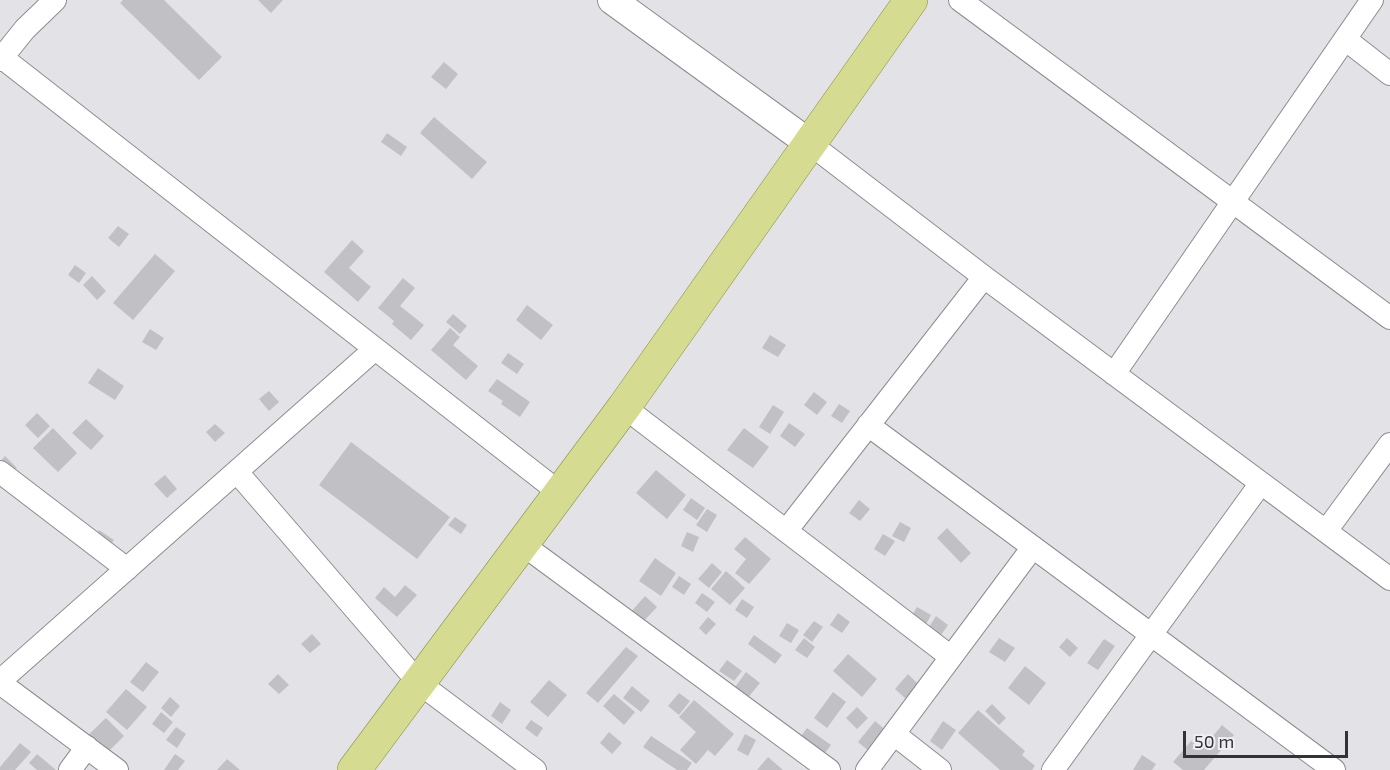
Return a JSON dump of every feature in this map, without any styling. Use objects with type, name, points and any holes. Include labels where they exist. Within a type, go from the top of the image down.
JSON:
[{"type":"main road","points":[[354,770],[624,407],[911,0]]},
{"type":"street","points":[[55,0],[1,58],[560,493]]},
{"type":"street","points":[[612,0],[809,143],[984,277],[1390,579]]},
{"type":"street","points":[[960,0],[1390,318]]},
{"type":"street","points":[[1114,374],[1372,0]]},
{"type":"street","points":[[1345,39],[1390,74]]},
{"type":"street","points":[[786,531],[984,277]]},
{"type":"street","points":[[117,770],[0,682],[375,349]]},
{"type":"street","points":[[624,407],[951,657]]},
{"type":"street","points":[[868,425],[1334,770]]},
{"type":"street","points":[[1326,531],[1390,444]]},
{"type":"street","points":[[0,472],[128,569]]},
{"type":"street","points":[[237,472],[419,682],[535,770]]},
{"type":"street","points":[[1053,770],[1261,483]]},
{"type":"street","points":[[522,544],[829,770]]},
{"type":"street","points":[[867,770],[1033,547]]},
{"type":"street","points":[[894,734],[940,770]]},
{"type":"street","points":[[70,770],[87,747]]},
{"type":"building","points":[[123,0],[164,0],[222,57],[199,80],[120,3]]},
{"type":"building","points":[[258,0],[283,0],[271,13]]},
{"type":"building","points":[[444,62],[458,74],[446,89],[431,77]]},
{"type":"building","points":[[434,117],[487,162],[472,179],[420,133]]},
{"type":"building","points":[[387,133],[407,147],[401,156],[381,142]]},
{"type":"building","points":[[118,226],[129,234],[119,247],[108,238]]},
{"type":"building","points":[[352,240],[364,251],[349,268],[371,287],[358,302],[324,272]]},
{"type":"building","points":[[155,254],[175,271],[133,320],[113,303]]},
{"type":"building","points":[[75,265],[86,273],[79,283],[68,275]]},
{"type":"building","points":[[92,276],[106,291],[97,300],[83,285]]},
{"type":"building","points":[[403,278],[415,288],[400,306],[424,325],[411,340],[392,324],[394,321],[378,308]]},
{"type":"building","points":[[527,305],[553,325],[541,340],[516,320]]},
{"type":"building","points":[[453,314],[467,326],[460,334],[446,322]]},
{"type":"building","points":[[450,328],[460,337],[453,345],[478,366],[466,380],[431,350]]},
{"type":"building","points":[[150,329],[164,338],[156,350],[142,342]]},
{"type":"building","points":[[770,335],[786,345],[778,357],[762,348]]},
{"type":"building","points":[[508,353],[524,364],[517,374],[501,363]]},
{"type":"building","points":[[98,368],[124,386],[115,400],[88,383]]},
{"type":"building","points":[[497,379],[530,402],[520,417],[501,404],[503,401],[488,391]]},
{"type":"building","points":[[269,391],[279,402],[269,411],[259,399]]},
{"type":"building","points":[[814,392],[827,402],[817,415],[804,405]]},
{"type":"building","points":[[839,404],[850,411],[842,423],[831,416]]},
{"type":"building","points":[[773,405],[784,412],[770,434],[759,427]]},
{"type":"building","points":[[37,413],[50,426],[38,438],[25,425]]},
{"type":"building","points":[[86,419],[104,436],[91,450],[72,433]]},
{"type":"building","points":[[789,423],[805,434],[795,447],[780,436]]},
{"type":"building","points":[[215,424],[225,433],[215,442],[206,432]]},
{"type":"building","points":[[53,428],[77,453],[58,472],[33,448]]},
{"type":"building","points":[[744,428],[769,447],[753,468],[727,450]]},
{"type":"building","points":[[351,442],[450,517],[417,559],[319,485]]},
{"type":"building","points":[[5,456],[17,468],[9,477],[0,462]]},
{"type":"building","points":[[656,470],[686,495],[667,519],[636,493]]},
{"type":"building","points":[[165,475],[177,489],[167,498],[154,484]]},
{"type":"building","points":[[691,498],[705,508],[697,520],[683,510]]},
{"type":"building","points":[[859,500],[870,509],[860,521],[849,513]]},
{"type":"building","points":[[707,509],[717,515],[707,532],[696,525]]},
{"type":"building","points":[[455,517],[467,525],[461,534],[448,525]]},
{"type":"building","points":[[900,522],[911,528],[904,542],[892,536]]},
{"type":"building","points":[[947,528],[971,553],[961,563],[937,538]]},
{"type":"building","points":[[99,530],[114,540],[105,552],[91,541]]},
{"type":"building","points":[[687,532],[699,537],[693,552],[681,546]]},
{"type":"building","points":[[883,534],[895,541],[885,556],[874,549]]},
{"type":"building","points":[[745,537],[771,559],[749,584],[735,573],[746,559],[734,549]]},
{"type":"building","points":[[655,558],[676,573],[661,596],[639,581]]},
{"type":"building","points":[[712,563],[722,572],[709,588],[698,579]]},
{"type":"building","points":[[726,571],[745,588],[730,605],[711,589]]},
{"type":"building","points":[[679,576],[691,584],[684,595],[672,587]]},
{"type":"building","points":[[405,585],[417,595],[397,617],[375,598],[384,587],[395,597]]},
{"type":"building","points":[[702,593],[715,602],[707,612],[695,603]]},
{"type":"building","points":[[645,596],[657,607],[642,623],[630,613]]},
{"type":"building","points":[[742,599],[754,607],[747,618],[735,610]]},
{"type":"building","points":[[917,607],[931,615],[924,628],[910,619]]},
{"type":"building","points":[[838,613],[850,622],[842,633],[830,625]]},
{"type":"building","points":[[936,616],[948,625],[941,635],[929,627]]},
{"type":"building","points":[[708,617],[716,624],[706,635],[699,628]]},
{"type":"building","points":[[814,621],[823,627],[812,642],[803,635]]},
{"type":"building","points":[[787,623],[799,630],[791,643],[779,636]]},
{"type":"building","points":[[312,634],[321,644],[310,653],[301,644]]},
{"type":"building","points":[[754,635],[782,655],[775,664],[748,644]]},
{"type":"building","points":[[804,638],[815,647],[807,658],[795,650]]},
{"type":"building","points":[[999,638],[1015,648],[1005,662],[989,652]]},
{"type":"building","points":[[1067,638],[1078,648],[1070,657],[1059,647]]},
{"type":"building","points":[[1104,639],[1115,646],[1098,670],[1087,663]]},
{"type":"building","points":[[626,647],[638,656],[598,703],[586,693]]},
{"type":"building","points":[[848,654],[877,679],[862,697],[833,671]]},
{"type":"building","points":[[727,660],[742,671],[734,681],[719,671]]},
{"type":"building","points":[[146,662],[159,672],[143,692],[130,682]]},
{"type":"building","points":[[1025,666],[1046,683],[1029,705],[1008,688]]},
{"type":"building","points":[[746,672],[760,683],[746,700],[733,690]]},
{"type":"building","points":[[278,674],[289,685],[279,694],[268,684]]},
{"type":"building","points":[[908,674],[920,686],[907,700],[895,689]]},
{"type":"building","points":[[549,680],[567,695],[548,717],[530,702]]},
{"type":"building","points":[[632,686],[650,701],[641,712],[623,698]]},
{"type":"building","points":[[126,689],[147,707],[127,730],[106,712]]},
{"type":"building","points":[[833,692],[846,702],[827,728],[814,718]]},
{"type":"building","points":[[679,693],[690,701],[679,715],[668,706]]},
{"type":"building","points":[[614,694],[635,712],[624,725],[603,706]]},
{"type":"building","points":[[170,697],[180,706],[171,717],[161,708]]},
{"type":"building","points":[[694,700],[734,734],[715,756],[708,750],[696,764],[680,750],[696,732],[679,717]]},
{"type":"building","points":[[500,702],[511,710],[502,724],[491,716]]},
{"type":"building","points":[[992,704],[1006,718],[999,725],[985,711]]},
{"type":"building","points":[[857,707],[868,718],[857,729],[846,718]]},
{"type":"building","points":[[978,710],[1025,751],[1022,755],[1035,766],[1032,770],[1000,770],[958,733]]},
{"type":"building","points":[[161,712],[173,722],[164,733],[152,724]]},
{"type":"building","points":[[106,718],[124,736],[103,757],[85,738]]},
{"type":"building","points":[[531,720],[543,728],[537,737],[525,728]]},
{"type":"building","points":[[875,721],[887,731],[870,752],[858,742]]},
{"type":"building","points":[[943,721],[956,730],[942,750],[930,741]]},
{"type":"building","points":[[1222,725],[1234,735],[1204,770],[1183,770],[1173,762],[1191,741],[1202,749]]},
{"type":"building","points":[[176,727],[186,734],[177,748],[166,740]]},
{"type":"building","points":[[807,728],[831,745],[822,757],[798,740]]},
{"type":"building","points":[[609,732],[622,743],[612,754],[600,743]]},
{"type":"building","points":[[745,734],[756,740],[748,756],[737,750]]},
{"type":"building","points":[[651,736],[692,763],[687,770],[677,770],[643,747]]},
{"type":"building","points":[[20,743],[31,752],[15,770],[0,770],[0,767]]},
{"type":"building","points":[[37,754],[56,770],[37,770],[29,763]]},
{"type":"building","points":[[175,754],[185,761],[178,770],[164,770]]},
{"type":"building","points":[[1142,755],[1156,764],[1152,770],[1133,770]]},
{"type":"building","points":[[768,757],[783,770],[757,770]]},
{"type":"building","points":[[227,759],[240,770],[217,770]]}]
